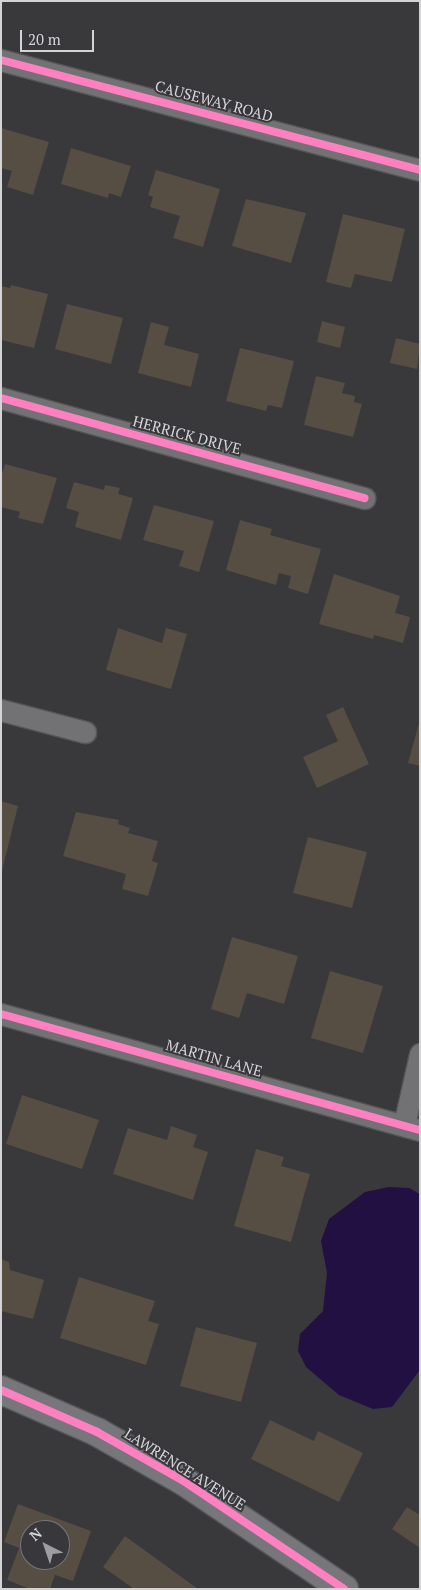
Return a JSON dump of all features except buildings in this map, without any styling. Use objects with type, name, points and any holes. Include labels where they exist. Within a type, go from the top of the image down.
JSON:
[{"type":"street","name":"CAUSEWAY ROAD","points":[[1,60],[420,170]]},
{"type":"street","name":"HERRICK DRIVE","points":[[1,398],[365,498]]},
{"type":"street","points":[[1,710],[85,732]]},
{"type":"street","name":"MARTIN LANE","points":[[1,1014],[412,1128]]},
{"type":"street","points":[[412,1128],[420,1054]]},
{"type":"street","name":"LAWRENCE AVENUE","points":[[1,1390],[97,1432],[182,1480],[344,1589]]},
{"type":"shaded area","points":[[389,1187],[409,1188],[420,1194],[420,1370],[392,1407],[373,1409],[339,1395],[306,1367],[298,1351],[300,1334],[323,1311],[327,1273],[321,1241],[329,1219],[365,1192]]},
{"type":"cycle path","points":[[1,60],[420,170]]},
{"type":"cycle path","points":[[1,398],[365,498]]},
{"type":"cycle path","points":[[1,1014],[420,1130]]},
{"type":"cycle path","points":[[1,1390],[97,1432],[182,1480],[344,1589]]}]
